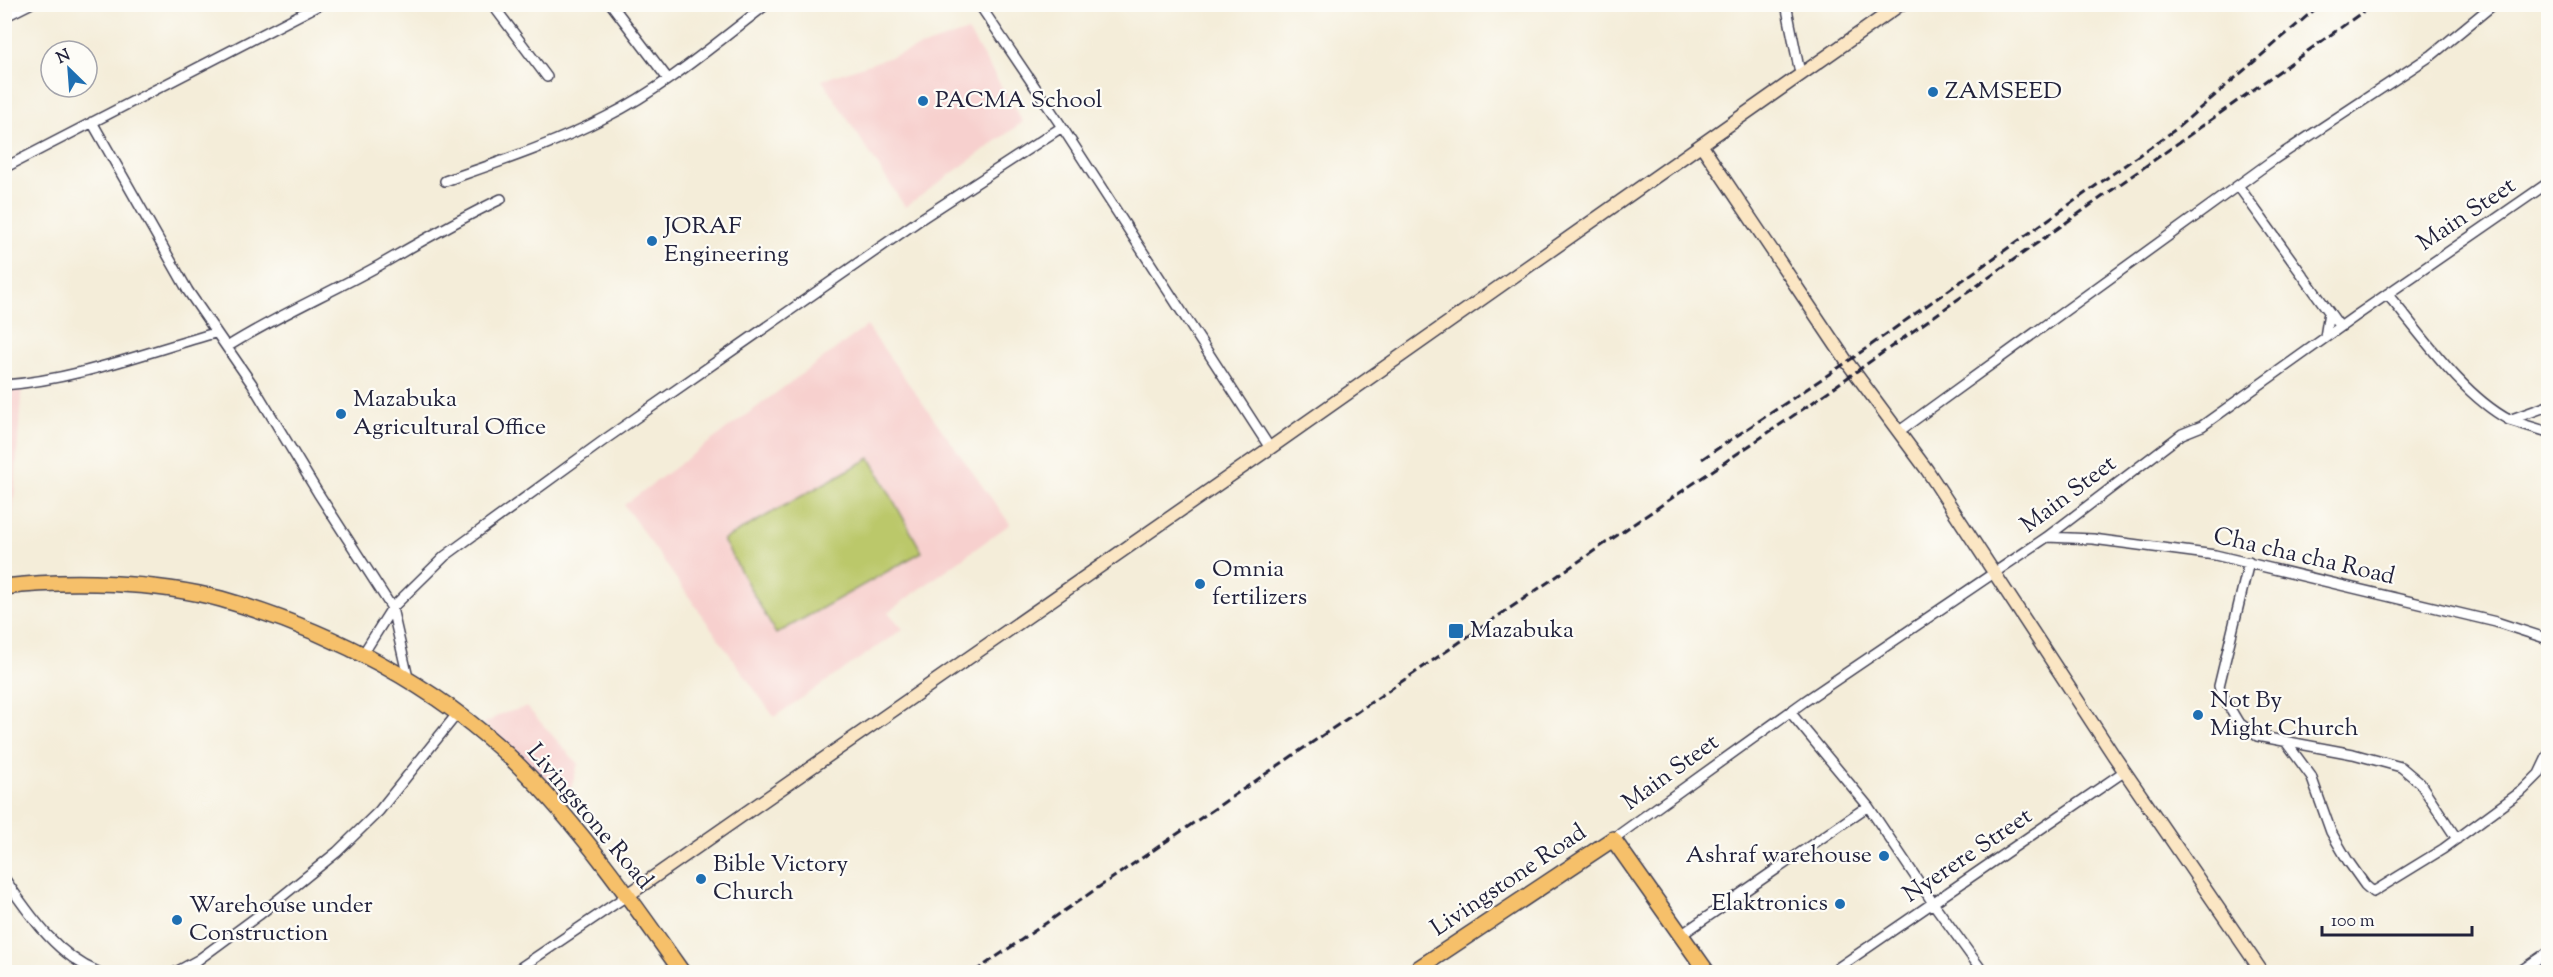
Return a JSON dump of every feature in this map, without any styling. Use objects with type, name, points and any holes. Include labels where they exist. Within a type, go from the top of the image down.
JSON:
[{"type":"highway","name":"Livingstone Road","points":[[4,587],[78,582],[160,589],[219,599],[271,615],[363,654],[409,681],[457,714],[518,765],[555,804],[628,895],[682,972]]},
{"type":"highway","name":"Livingstone Road","points":[[1413,972],[1613,839],[1707,972]]},
{"type":"main road","points":[[628,895],[1702,146],[1901,4]]},
{"type":"main road","points":[[1702,146],[1847,362],[1926,470],[2260,972]]},
{"type":"street","points":[[4,17],[30,4]]},
{"type":"street","points":[[4,168],[321,4]]},
{"type":"street","points":[[492,4],[547,77]]},
{"type":"street","points":[[611,4],[668,79]]},
{"type":"street","points":[[444,181],[542,147],[615,113],[668,79],[766,4]]},
{"type":"street","points":[[979,4],[1062,127],[1270,448]]},
{"type":"street","points":[[1786,4],[1800,74]]},
{"type":"street","points":[[1898,432],[2174,231],[2239,187],[2273,160],[2432,55],[2494,4]]},
{"type":"street","points":[[92,123],[182,281],[215,333],[227,346],[392,608],[409,681]]},
{"type":"street","points":[[363,654],[392,608],[444,556],[607,438],[921,219],[1062,127]]},
{"type":"street","name":"Main Steet","points":[[1613,839],[1790,712],[2048,537],[2182,434],[2202,426],[2325,337],[2548,183]]},
{"type":"street","points":[[2239,187],[2340,327]]},
{"type":"street","points":[[227,346],[266,322],[371,270],[441,228],[501,199]]},
{"type":"street","points":[[2387,294],[2476,395],[2497,414],[2548,432]]},
{"type":"street","points":[[2325,337],[2329,312]]},
{"type":"street","points":[[4,385],[24,384],[89,369],[215,333]]},
{"type":"street","points":[[2509,420],[2548,406]]},
{"type":"street","name":"Cha cha cha Road","points":[[2048,537],[2093,539],[2215,555],[2496,622],[2548,639]]},
{"type":"street","points":[[2248,562],[2219,686],[2228,706],[2246,731],[2257,736],[2353,754],[2401,767],[2420,783],[2457,839]]},
{"type":"street","points":[[1790,712],[1868,806],[1933,903],[1983,972]]},
{"type":"street","points":[[176,972],[198,960],[259,915],[337,852],[379,811],[457,714]]},
{"type":"street","points":[[2286,742],[2311,776],[2331,832],[2348,861],[2370,891],[2379,891],[2457,839],[2523,790],[2539,774],[2548,755]]},
{"type":"street","name":"Nyerere Street","points":[[1832,972],[2126,771]]},
{"type":"street","points":[[1681,935],[1868,806]]},
{"type":"street","points":[[4,878],[40,928],[59,948],[85,967],[98,972]]},
{"type":"street","points":[[514,972],[628,895]]},
{"type":"street","points":[[2519,972],[2548,952]]},
{"type":"shaded area","name":"PACMA School","points":[[968,31],[1023,122],[905,207],[822,80]]},
{"type":"shaded area","points":[[867,326],[1010,524],[888,612],[903,629],[774,717],[624,505]]},
{"type":"shaded area","points":[[22,384],[9,569],[5,569],[4,386]]},
{"type":"shaded area","points":[[527,707],[578,764],[567,803],[484,724],[501,714]]},
{"type":"green space","points":[[870,458],[922,552],[776,634],[723,540]]},
{"type":"railway","points":[[1702,459],[1847,362],[2176,129],[2321,4]]},
{"type":"railway","points":[[974,972],[1809,405],[2374,4]]},
{"type":"place","name":"ZAMSEED","points":[[1933,92]]},
{"type":"place","name":"PACMA School","points":[[923,101]]},
{"type":"place","name":"JORAF Engineering","points":[[652,241]]},
{"type":"place","name":"Mazabuka Agricultural Office","points":[[341,414]]},
{"type":"place","name":"Omnia fertilizers","points":[[1200,584]]},
{"type":"place","name":"Mazabuka","points":[[1456,631]]},
{"type":"place","name":"Not By Might Church","points":[[2198,715]]},
{"type":"place","name":"Ashraf warehouse","points":[[1884,856]]},
{"type":"place","name":"Bible Victory Church","points":[[701,879]]},
{"type":"place","name":"Elaktronics","points":[[1840,904]]},
{"type":"place","name":"Warehouse under Construction","points":[[177,920]]}]
